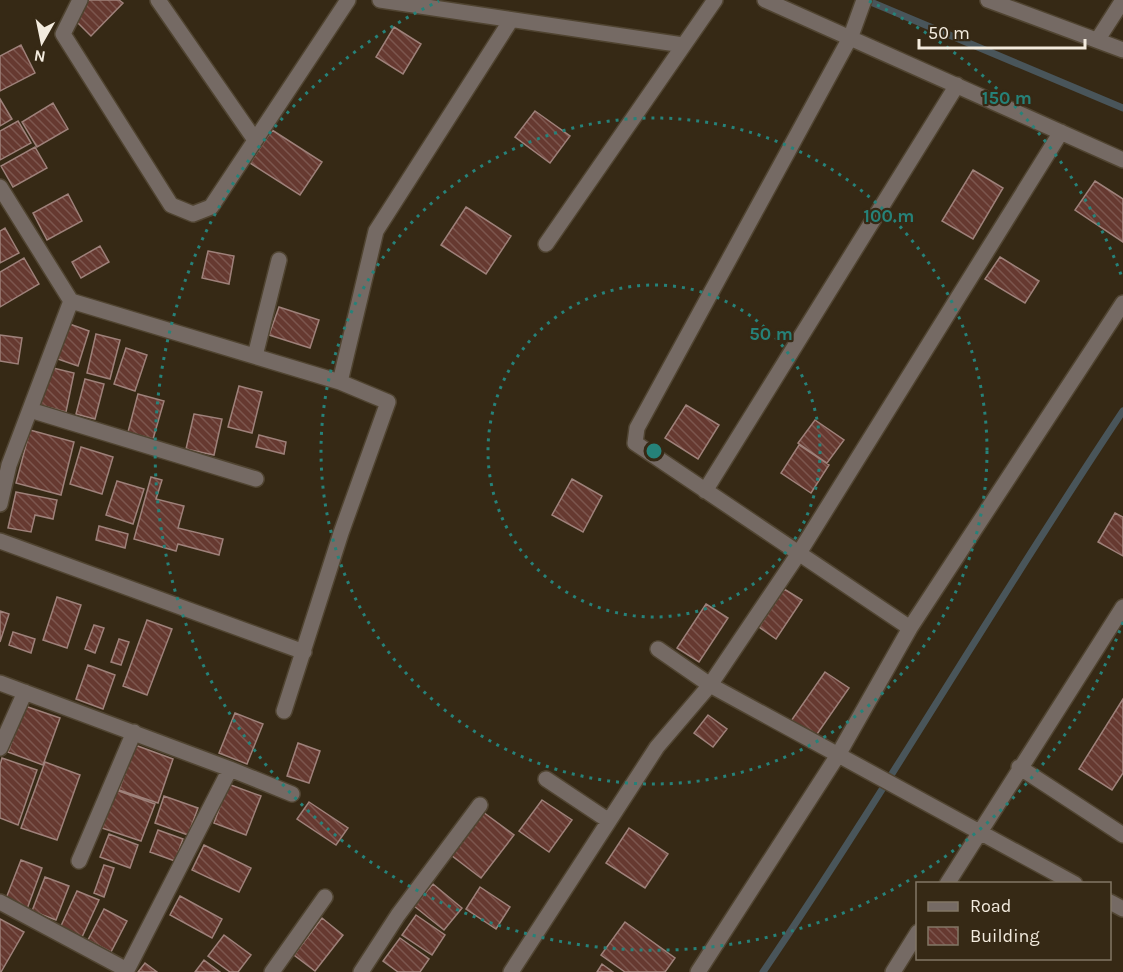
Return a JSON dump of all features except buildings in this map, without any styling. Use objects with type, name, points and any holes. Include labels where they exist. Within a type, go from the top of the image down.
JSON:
[{"type":"street","points":[[80,0],[63,34],[171,205],[193,214],[211,207],[348,0]]},
{"type":"street","points":[[158,0],[255,140]]},
{"type":"street","points":[[380,0],[683,45]]},
{"type":"street","points":[[546,244],[715,0]]},
{"type":"street","points":[[765,0],[853,30],[957,85],[1123,160]]},
{"type":"street","points":[[864,0],[853,30],[637,428],[635,443],[910,628]]},
{"type":"street","points":[[1098,39],[1123,0]]},
{"type":"street","points":[[990,1],[1123,50]]},
{"type":"street","points":[[340,382],[376,231],[511,20]]},
{"type":"street","points":[[705,491],[957,85]]},
{"type":"street","points":[[511,972],[657,747],[710,685],[799,553],[1061,132]]},
{"type":"street","points":[[0,187],[71,301],[340,382],[388,402],[341,533],[284,711]]},
{"type":"street","points":[[255,356],[279,260]]},
{"type":"street","points":[[0,504],[5,464],[30,410],[71,301]]},
{"type":"street","points":[[698,972],[838,755],[910,628],[1123,303]]},
{"type":"street","points":[[30,410],[256,479]]},
{"type":"street","points":[[0,541],[304,652]]},
{"type":"street","points":[[948,882],[1123,607]]},
{"type":"street","points":[[658,649],[710,685],[1071,882]]},
{"type":"street","points":[[0,683],[134,732],[292,794]]},
{"type":"street","points":[[0,748],[25,692]]},
{"type":"street","points":[[79,861],[134,732]]},
{"type":"street","points":[[1019,768],[1123,835]]},
{"type":"street","points":[[0,902],[126,971],[230,769]]},
{"type":"street","points":[[546,779],[609,820]]},
{"type":"street","points":[[361,972],[398,915],[480,805]]},
{"type":"street","points":[[272,972],[325,897]]},
{"type":"street","points":[[893,972],[916,935]]},
{"type":"waterway","points":[[866,0],[1123,108]]},
{"type":"waterway","points":[[763,972],[855,833],[1123,411]]}]
